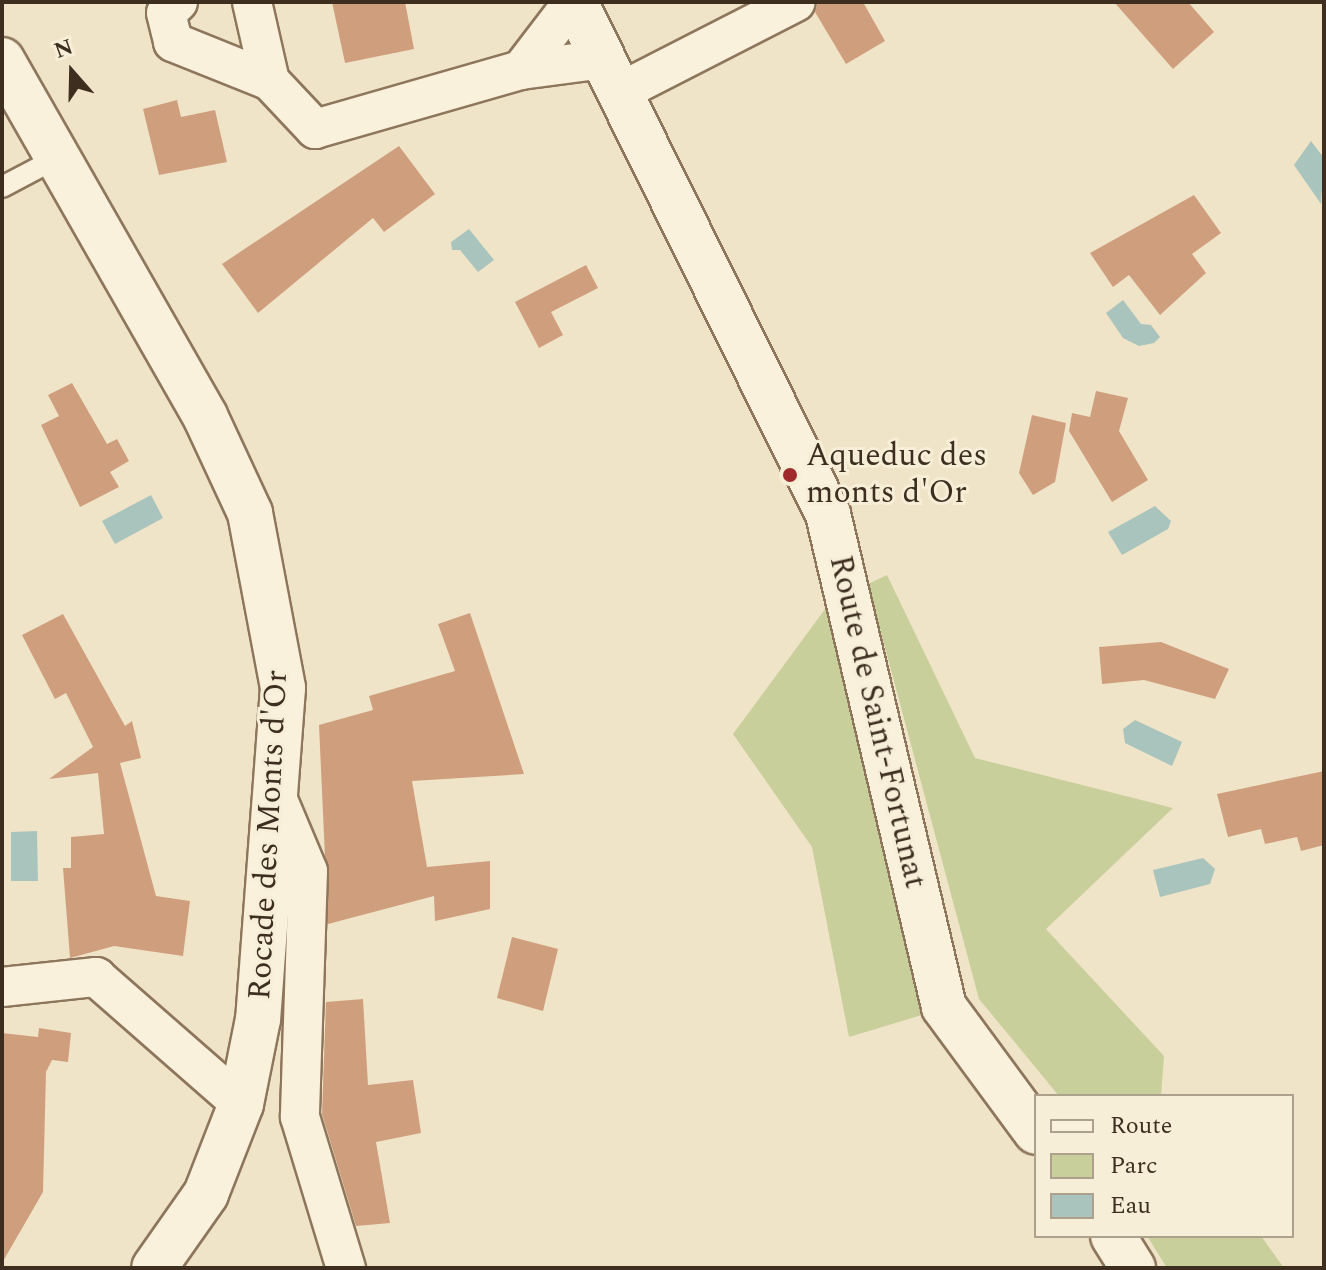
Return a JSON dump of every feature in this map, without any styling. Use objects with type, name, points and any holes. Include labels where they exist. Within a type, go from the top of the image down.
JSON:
[{"type":"street","points":[[178,2],[166,13],[173,42],[270,81],[315,129],[521,70],[613,75],[796,2]]},
{"type":"street","points":[[252,2],[270,81]]},
{"type":"street","points":[[521,70],[574,2]]},
{"type":"street","name":"Route de Saint-Fortunat","points":[[574,2],[613,75],[828,514],[944,1007],[1034,1129]]},
{"type":"street","name":"Rocade des Monts d'Or","points":[[2,60],[205,416],[250,513],[283,688],[258,1019],[241,1104],[206,1194],[154,1268]]},
{"type":"street","points":[[276,795],[308,871],[300,1117],[346,1268]]},
{"type":"street","points":[[2,987],[96,977],[241,1104]]},
{"type":"street","points":[[1114,1238],[1133,1268]]},
{"type":"lane","points":[[2,187],[59,157]]},
{"type":"green space","points":[[887,575],[975,758],[1173,808],[1046,929],[1164,1056],[1161,1094],[1057,1094],[979,999],[868,584]]},
{"type":"green space","points":[[831,601],[922,1015],[849,1037],[812,847],[733,734]]},
{"type":"green space","points":[[1148,1238],[1262,1238],[1284,1268],[1167,1268]]},
{"type":"water","points":[[1311,141],[1324,158],[1321,204],[1294,165]]},
{"type":"water","points":[[469,229],[494,260],[478,272],[460,250],[452,250],[451,242]]},
{"type":"water","points":[[1123,300],[1141,324],[1151,325],[1160,337],[1154,343],[1139,346],[1123,338],[1106,313]]},
{"type":"water","points":[[151,495],[163,518],[115,544],[102,521]]},
{"type":"water","points":[[1155,506],[1171,521],[1168,529],[1122,555],[1108,532]]},
{"type":"water","points":[[1135,720],[1182,742],[1172,766],[1125,743],[1123,729]]},
{"type":"water","points":[[37,831],[38,881],[11,881],[11,832]]},
{"type":"water","points":[[1203,858],[1215,869],[1210,884],[1160,897],[1153,870]]},
{"type":"building","points":[[332,2],[405,2],[414,49],[345,63]]},
{"type":"building","points":[[818,2],[863,2],[885,41],[846,64],[815,12]]},
{"type":"building","points":[[1114,2],[1188,2],[1214,32],[1173,69]]},
{"type":"building","points":[[177,100],[181,117],[215,110],[227,162],[159,175],[143,109]]},
{"type":"building","points":[[399,146],[435,194],[384,232],[373,218],[258,313],[222,264]]},
{"type":"building","points":[[1194,195],[1221,233],[1192,254],[1206,273],[1160,315],[1129,275],[1113,287],[1090,253]]},
{"type":"building","points":[[586,265],[598,288],[551,312],[563,335],[539,348],[515,302]]},
{"type":"building","points":[[72,383],[107,444],[117,439],[129,461],[110,472],[119,487],[80,507],[41,425],[59,416],[48,395]]},
{"type":"building","points":[[1096,391],[1128,398],[1119,431],[1148,480],[1112,502],[1069,431],[1072,413],[1090,417]]},
{"type":"building","points":[[1032,415],[1066,423],[1055,482],[1033,495],[1019,473]]},
{"type":"building","points":[[470,613],[524,774],[412,781],[427,867],[490,861],[490,909],[435,921],[434,896],[328,924],[319,725],[373,710],[369,696],[455,671],[438,624]]},
{"type":"building","points":[[63,614],[125,726],[132,721],[141,758],[120,763],[156,896],[190,901],[183,956],[114,946],[70,958],[63,868],[71,868],[71,837],[104,834],[98,773],[49,779],[93,747],[66,693],[55,699],[22,635]]},
{"type":"building","points":[[1161,642],[1229,669],[1215,699],[1144,680],[1102,684],[1099,647]]},
{"type":"building","points":[[1324,771],[1324,845],[1301,851],[1297,837],[1265,844],[1261,829],[1228,837],[1217,794]]},
{"type":"building","points":[[512,937],[558,949],[543,1011],[497,998]]},
{"type":"building","points":[[363,999],[368,1085],[413,1080],[421,1133],[376,1142],[390,1223],[356,1226],[322,1114],[326,1002]]},
{"type":"building","points":[[39,1028],[71,1033],[68,1062],[52,1060],[46,1072],[43,1192],[2,1263],[2,1033],[38,1037]]},
{"type":"place","name":"Aqueduc des monts d'Or","points":[[790,475]]}]
